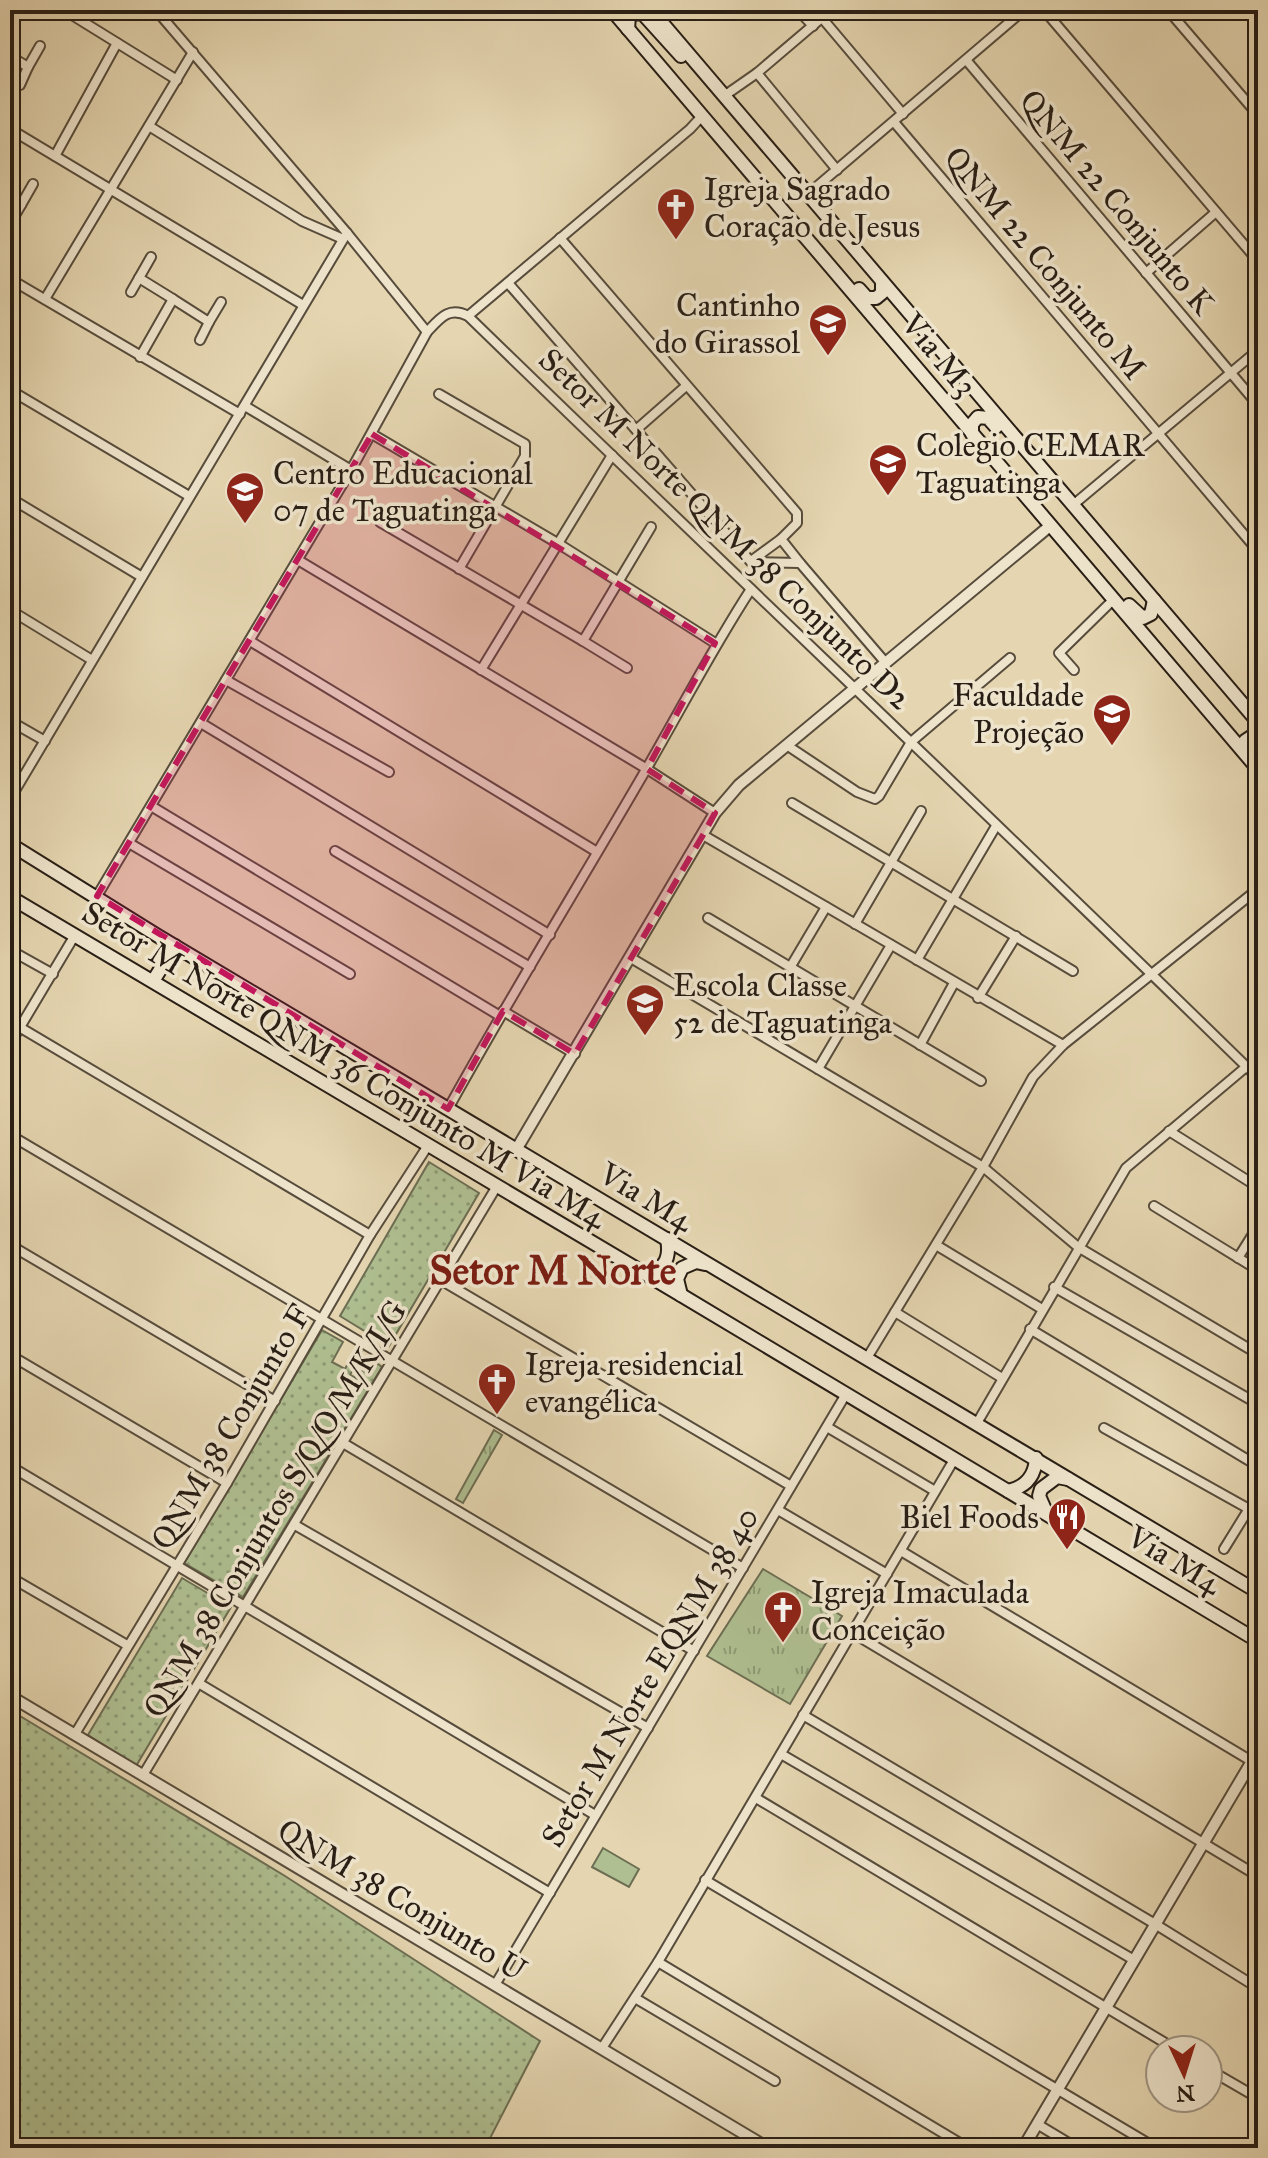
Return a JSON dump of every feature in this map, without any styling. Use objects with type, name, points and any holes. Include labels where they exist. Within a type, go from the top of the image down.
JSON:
[{"type":"main road","name":"Via M3","points":[[612,10],[1258,769]]},
{"type":"main road","points":[[651,10],[1258,722]]},
{"type":"main road","points":[[628,29],[629,16],[643,14],[677,53],[708,78]]},
{"type":"main road","points":[[808,240],[834,259],[867,298],[880,296],[882,282]]},
{"type":"main road","points":[[972,434],[975,419],[988,418],[1025,459],[1055,486]]},
{"type":"main road","points":[[1072,550],[1102,575],[1139,616],[1149,616],[1154,600]]},
{"type":"main road","points":[[1243,751],[1245,741],[1258,737]]},
{"type":"main road","name":"Via M4","points":[[10,844],[175,946],[1258,1592]]},
{"type":"main road","name":"Setor M Norte QNM 36 Conjunto M Via M4","points":[[10,897],[1023,1498]]},
{"type":"main road","points":[[153,981],[175,946]]},
{"type":"main road","points":[[638,1269],[656,1271],[663,1266],[668,1259],[667,1239]]},
{"type":"main road","points":[[681,1295],[677,1279],[682,1268],[696,1262],[709,1265]]},
{"type":"main road","points":[[1008,1491],[1018,1489],[1033,1476],[1036,1458]]},
{"type":"main road","points":[[1046,1512],[1039,1496],[1041,1489],[1057,1477],[1068,1479]]},
{"type":"main road","name":"Via M4","points":[[1023,1498],[1258,1641]]},
{"type":"street","points":[[64,10],[177,80]]},
{"type":"street","points":[[156,10],[427,332]]},
{"type":"street","points":[[798,10],[813,26]]},
{"type":"street","points":[[724,96],[757,73],[831,10]]},
{"type":"street","points":[[808,194],[1024,10]]},
{"type":"street","points":[[1044,10],[1258,261]]},
{"type":"street","points":[[1168,10],[1258,115]]},
{"type":"street","points":[[822,18],[903,114]]},
{"type":"street","points":[[55,156],[117,43]]},
{"type":"street","points":[[20,85],[40,46]]},
{"type":"street","points":[[45,299],[193,52]]},
{"type":"street","points":[[10,56],[28,67]]},
{"type":"street","name":"QNM 22 Conjunto K","points":[[967,61],[1258,405]]},
{"type":"street","points":[[757,73],[837,170]]},
{"type":"street","points":[[97,896],[351,470],[427,332],[451,311],[468,316],[702,116]]},
{"type":"street","name":"QNM 22 Conjunto M","points":[[894,122],[1258,551]]},
{"type":"street","points":[[149,126],[302,221],[345,236]]},
{"type":"street","points":[[10,129],[303,305]]},
{"type":"street","points":[[10,224],[33,184]]},
{"type":"street","points":[[10,199],[21,205]]},
{"type":"street","points":[[1146,273],[1216,212]]},
{"type":"street","points":[[10,799],[345,236]]},
{"type":"street","points":[[560,238],[797,513],[797,523],[751,562]]},
{"type":"street","points":[[131,292],[151,257]]},
{"type":"street","points":[[139,278],[209,322]]},
{"type":"street","points":[[10,279],[140,357],[351,470]]},
{"type":"street","points":[[508,283],[751,562],[800,563]]},
{"type":"street","points":[[140,357],[173,299]]},
{"type":"street","points":[[200,340],[221,302]]},
{"type":"street","name":"Setor M Norte QNM 38 Conjunto D2","points":[[468,316],[1258,1078]]},
{"type":"street","points":[[1073,505],[1258,350]]},
{"type":"street","points":[[637,429],[686,386]]},
{"type":"street","points":[[10,390],[189,496]]},
{"type":"street","points":[[439,394],[527,448],[459,569]]},
{"type":"street","points":[[372,434],[559,544],[715,643]]},
{"type":"street","points":[[481,670],[612,455]]},
{"type":"street","points":[[10,498],[142,577]]},
{"type":"street","points":[[380,522],[627,668]]},
{"type":"street","points":[[516,1150],[715,813],[739,785],[1051,525]]},
{"type":"street","points":[[583,641],[651,527]]},
{"type":"street","points":[[781,539],[885,662]]},
{"type":"street","points":[[298,560],[715,813]]},
{"type":"street","points":[[448,1109],[647,769],[715,643],[751,589]]},
{"type":"street","points":[[1074,670],[1059,653],[1114,599]]},
{"type":"street","points":[[10,610],[92,660]]},
{"type":"street","points":[[250,641],[597,852]]},
{"type":"street","points":[[788,746],[857,792],[875,799],[911,742],[1010,658]]},
{"type":"street","points":[[226,680],[389,772]]},
{"type":"street","points":[[10,721],[45,741]]},
{"type":"street","points":[[201,723],[550,935]]},
{"type":"street","points":[[10,776],[20,782]]},
{"type":"street","points":[[792,803],[1073,971]]},
{"type":"street","points":[[151,806],[501,1014],[575,1054]]},
{"type":"street","points":[[855,924],[921,811]]},
{"type":"street","points":[[917,960],[996,826]]},
{"type":"street","points":[[703,835],[1063,1045]]},
{"type":"street","points":[[129,843],[350,974]]},
{"type":"street","points":[[335,851],[530,967]]},
{"type":"street","points":[[867,1358],[983,1167],[1033,1077],[1063,1045],[1258,889]]},
{"type":"street","points":[[791,966],[826,907]]},
{"type":"street","points":[[708,918],[981,1081]]},
{"type":"street","points":[[10,1044],[75,935]]},
{"type":"street","points":[[978,998],[1016,936]]},
{"type":"street","points":[[818,1069],[891,945]]},
{"type":"street","points":[[10,950],[53,974]]},
{"type":"street","points":[[631,958],[983,1167],[1078,1247],[1258,1354]]},
{"type":"street","points":[[920,1045],[954,983]]},
{"type":"street","points":[[21,1028],[370,1235]]},
{"type":"street","points":[[977,1423],[1126,1168],[1246,1067]]},
{"type":"street","points":[[1169,1131],[1258,1187]]},
{"type":"street","points":[[10,1135],[743,1568]]},
{"type":"street","name":"QNM 38 Conjunto F","points":[[75,1734],[227,1483],[370,1235],[429,1144]]},
{"type":"street","name":"QNM 38 Conjuntos S/Q/O/M/K/I/G","points":[[143,1775],[497,1186]]},
{"type":"street","points":[[1154,1206],[1258,1270]]},
{"type":"street","points":[[1238,1258],[1258,1226]]},
{"type":"street","points":[[10,1245],[275,1401]]},
{"type":"street","points":[[936,1245],[1042,1309]]},
{"type":"street","points":[[439,1279],[791,1486]]},
{"type":"street","points":[[1054,1287],[1258,1404]]},
{"type":"street","points":[[895,1312],[1002,1378]]},
{"type":"street","points":[[1030,1329],[1258,1466]]},
{"type":"street","points":[[10,1355],[227,1483]]},
{"type":"street","name":"Setor M Norte EQNM 38 40","points":[[495,1985],[846,1394]]},
{"type":"street","points":[[827,1427],[935,1491]]},
{"type":"street","points":[[1104,1428],[1249,1509]]},
{"type":"street","points":[[343,1443],[694,1651]]},
{"type":"street","points":[[602,2048],[658,1962],[955,1458]]},
{"type":"street","points":[[10,1466],[595,1815]]},
{"type":"street","points":[[1224,1549],[1258,1494]]},
{"type":"street","points":[[778,1510],[887,1574]]},
{"type":"street","points":[[295,1525],[648,1728]]},
{"type":"street","points":[[901,1551],[1256,1759],[1023,2148]]},
{"type":"street","points":[[10,1577],[127,1645]]},
{"type":"street","points":[[853,1633],[1258,1876]]},
{"type":"street","points":[[200,1684],[550,1893]]},
{"type":"street","name":"QNM 38 Conjunto U","points":[[10,1696],[768,2148]]},
{"type":"street","points":[[803,1715],[1258,1988]]},
{"type":"street","points":[[781,1754],[1134,1960]]},
{"type":"street","points":[[756,1798],[1150,2034]]},
{"type":"street","points":[[705,1880],[1156,2148]]},
{"type":"street","points":[[658,1962],[968,2148]]},
{"type":"street","points":[[635,1998],[775,2081]]},
{"type":"street","points":[[1224,2078],[1258,2098]]},
{"type":"street","points":[[1037,2124],[1077,2148]]},
{"type":"highlighted area","points":[[372,434],[715,643],[647,769],[715,813],[703,835],[575,1054],[503,1011],[448,1109],[97,896]]},
{"type":"green space","points":[[429,1162],[479,1193],[389,1346],[340,1316]]},
{"type":"green space","points":[[322,1330],[343,1342],[332,1362],[345,1369],[356,1349],[362,1352],[350,1375],[358,1379],[369,1357],[382,1367],[243,1597],[184,1563]]},
{"type":"green space","points":[[494,1430],[502,1435],[463,1503],[456,1499]]},
{"type":"green space","points":[[763,1569],[842,1616],[790,1704],[707,1656]]},
{"type":"green space","points":[[182,1578],[231,1607],[136,1766],[88,1735]]},
{"type":"green space","points":[[10,1710],[285,1876],[540,2041],[485,2148],[10,2148]]},
{"type":"green space","points":[[603,1848],[639,1869],[629,1887],[592,1867]]},
{"type":"place","name":"Igreja Sagrado Coração de Jesus","points":[[676,241]]},
{"type":"place","name":"Cantinho do Girassol","points":[[828,357]]},
{"type":"place","name":"Colegio CEMAR Taguatinga","points":[[888,497]]},
{"type":"place","name":"Centro Educacional 07 de Taguatinga","points":[[245,525]]},
{"type":"place","name":"Faculdade Projeção","points":[[1112,747]]},
{"type":"place","name":"Escola Classe 52 de Taguatinga","points":[[645,1037]]},
{"type":"place","name":"Igreja residencial evangélica","points":[[497,1416]]},
{"type":"place","name":"Biel Foods","points":[[1067,1551]]},
{"type":"place","name":"Igreja Imaculada Conceição","points":[[783,1644]]},
{"type":"district","name":"Setor M Norte","points":[[553,1270]]}]
